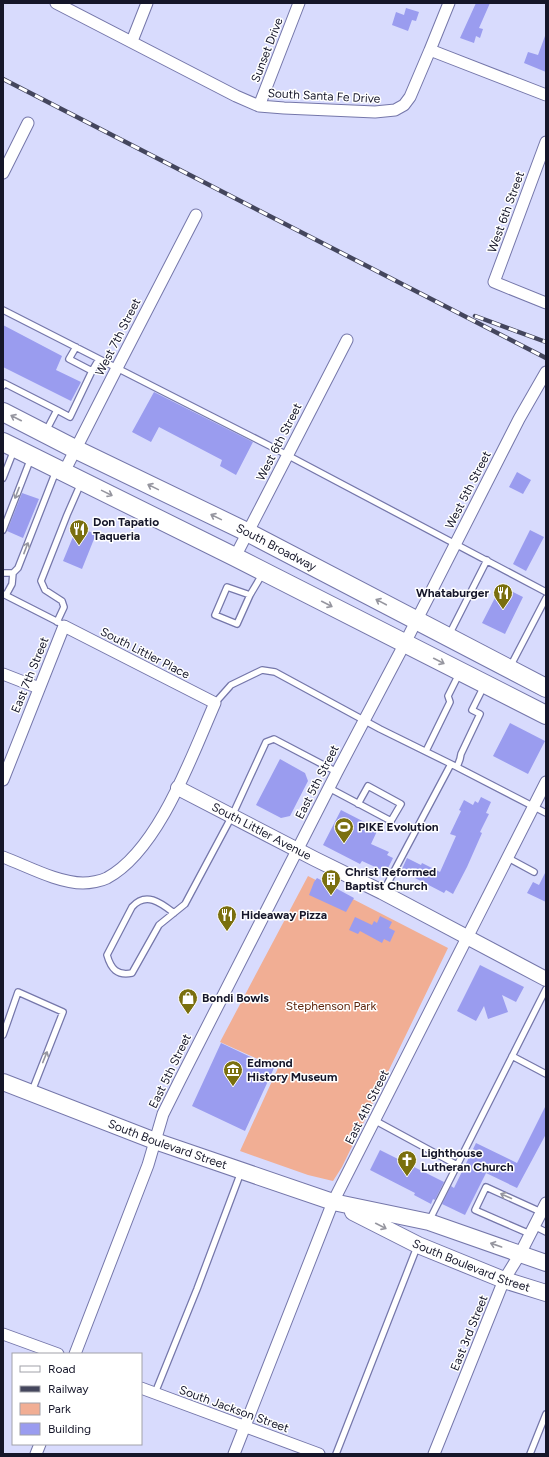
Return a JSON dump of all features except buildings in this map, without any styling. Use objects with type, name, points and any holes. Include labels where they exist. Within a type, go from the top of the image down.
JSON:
[{"type":"main road","name":"South Broadway","points":[[3,412],[75,449],[247,532],[546,688]]},
{"type":"main road","points":[[9,445],[235,557],[546,715]]},
{"type":"main road","name":"South Boulevard Street","points":[[3,1082],[155,1141],[333,1202],[429,1222],[546,1263]]},
{"type":"main road","name":"South Boulevard Street","points":[[333,1202],[418,1245],[504,1280],[546,1293]]},
{"type":"street","name":"South Santa Fe Drive","points":[[56,3],[236,96],[259,106],[375,112],[395,110],[404,105],[410,97],[430,50]]},
{"type":"street","points":[[132,41],[147,3]]},
{"type":"street","name":"Sunset Drive","points":[[259,106],[299,3]]},
{"type":"street","points":[[449,3],[430,50],[546,95]]},
{"type":"street","points":[[3,173],[28,123]]},
{"type":"street","name":"West 6th Street","points":[[546,142],[494,282],[546,303]]},
{"type":"street","name":"West 7th Street","points":[[60,470],[75,449],[196,215]]},
{"type":"street","name":"West 6th Street","points":[[235,557],[347,340]]},
{"type":"street","name":"West 5th Street","points":[[416,620],[519,420],[546,372]]},
{"type":"street","name":"East 5th Street","points":[[75,1353],[148,1165],[163,1114],[416,620]]},
{"type":"street","name":"East 7th Street","points":[[3,780],[39,688],[60,624]]},
{"type":"street","name":"South Littler Place","points":[[60,624],[215,703]]},
{"type":"street","points":[[3,674],[39,688]]},
{"type":"street","points":[[3,857],[65,880],[84,883],[106,879],[126,864],[151,836],[178,788],[215,703]]},
{"type":"street","name":"East 4th Street","points":[[234,1454],[333,1202],[546,782]]},
{"type":"street","name":"South Littler Avenue","points":[[178,788],[546,978]]},
{"type":"street","name":"East 3rd Street","points":[[434,1454],[504,1280],[520,1254],[544,1208]]},
{"type":"street","points":[[3,1334],[55,1353]]},
{"type":"street","name":"South Jackson Street","points":[[142,1388],[319,1454]]},
{"type":"lane","points":[[3,310],[287,455],[546,592]]},
{"type":"lane","points":[[76,347],[69,360],[92,372]]},
{"type":"lane","points":[[3,386],[4,383],[70,416],[99,359]]},
{"type":"lane","points":[[45,433],[57,410]]},
{"type":"lane","points":[[3,478],[9,445]]},
{"type":"lane","points":[[3,530],[31,456]]},
{"type":"lane","points":[[60,470],[18,568],[13,573],[12,584],[4,595],[60,624],[64,607],[62,601],[45,590],[41,581],[82,481]]},
{"type":"lane","points":[[448,637],[487,560]]},
{"type":"lane","points":[[250,595],[226,587],[215,615],[237,624],[250,595],[264,572]]},
{"type":"lane","points":[[3,573],[13,573]]},
{"type":"lane","points":[[508,669],[546,598]]},
{"type":"lane","points":[[215,703],[231,685],[262,670],[275,672],[364,720],[546,812]]},
{"type":"lane","points":[[426,751],[450,702],[448,696],[460,672]]},
{"type":"lane","points":[[382,892],[454,765],[460,759],[480,714],[472,710],[485,684]]},
{"type":"lane","points":[[174,913],[157,900],[145,899],[136,902],[107,955],[110,965],[115,971],[124,975],[132,973],[159,925],[174,913],[185,904],[232,816],[266,742],[274,739],[337,772]]},
{"type":"lane","points":[[329,788],[358,804],[392,821],[401,804],[368,786],[358,804]]},
{"type":"lane","points":[[508,858],[534,872]]},
{"type":"lane","points":[[429,1222],[546,989]]},
{"type":"lane","points":[[3,1034],[18,992],[63,1012],[31,1093]]},
{"type":"lane","points":[[512,1056],[546,1074]]},
{"type":"lane","points":[[374,1120],[457,1165]]},
{"type":"lane","points":[[155,1394],[242,1171]]},
{"type":"lane","points":[[544,1208],[486,1188],[475,1210],[532,1230],[546,1232]]},
{"type":"lane","points":[[336,1454],[418,1245]]},
{"type":"lane","points":[[533,1453],[546,1415]]},
{"type":"green space","name":"Stephenson Park","points":[[308,876],[448,948],[342,1167],[333,1181],[308,1175],[240,1151],[278,1068],[220,1042]]},
{"type":"railway","points":[[3,79],[546,358]]},
{"type":"railway","points":[[475,316],[546,342]]},
{"type":"place","name":"Don Tapatio Taqueria","points":[[79,546]]},
{"type":"place","name":"Whataburger","points":[[503,610]]},
{"type":"place","name":"PIKE Evolution","points":[[344,844]]},
{"type":"place","name":"Christ Reformed Baptist Church","points":[[331,896]]},
{"type":"place","name":"Hideaway Pizza","points":[[227,932]]},
{"type":"place","name":"Bondi Bowls","points":[[188,1015]]},
{"type":"place","name":"Edmond History Museum","points":[[233,1087]]},
{"type":"place","name":"Lighthouse Lutheran Church","points":[[407,1177]]}]
